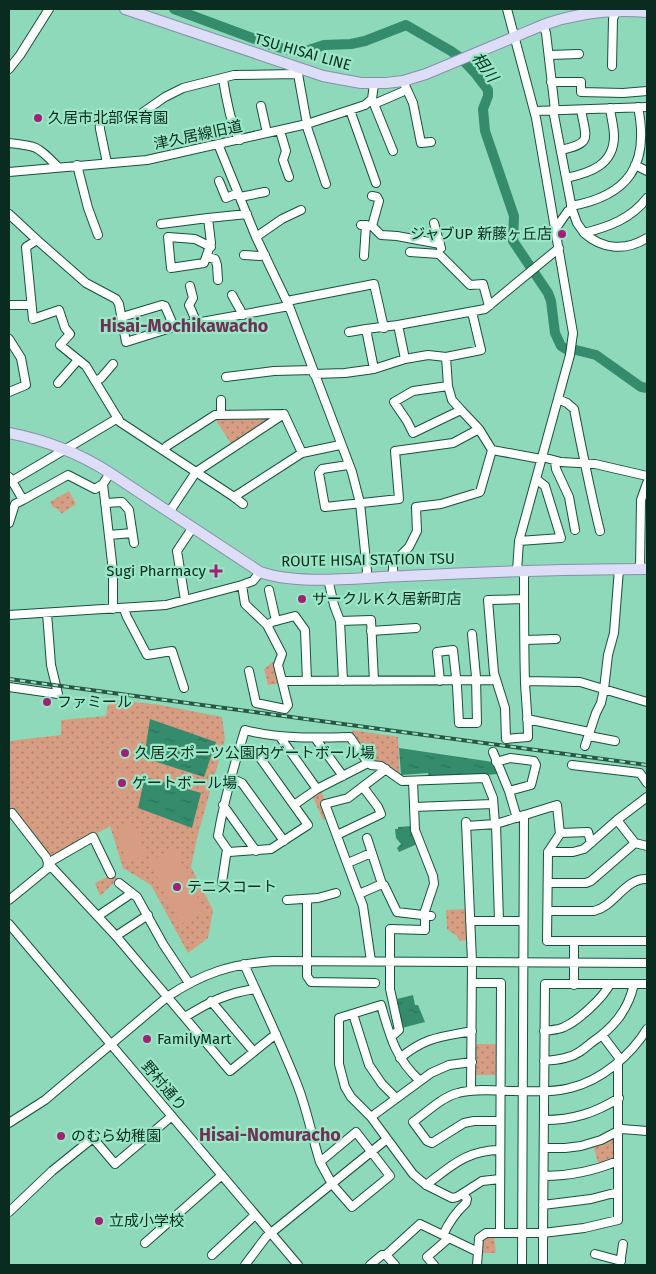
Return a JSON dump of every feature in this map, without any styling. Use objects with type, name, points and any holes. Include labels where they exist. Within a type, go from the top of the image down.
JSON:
[{"type":"main road","name":"TSU HISAI LINE","points":[[125,9],[299,71],[342,80],[402,86],[426,74],[515,38],[543,24],[573,16],[608,11],[647,12]]},
{"type":"main road","name":"ROUTE HISAI STATION TSU","points":[[9,433],[48,443],[86,459],[260,572],[274,577],[328,579],[520,571],[644,569]]},
{"type":"street","points":[[9,69],[49,9]]},
{"type":"street","points":[[507,9],[535,111],[572,333],[570,355],[519,541],[520,571],[524,599],[528,738],[506,739],[505,708],[494,673],[488,600],[524,599]]},
{"type":"street","points":[[608,11],[613,19],[612,66]]},
{"type":"street","points":[[543,24],[546,33],[554,110],[571,208],[577,223],[584,233],[599,243],[617,248],[632,246],[647,238]]},
{"type":"street","points":[[548,55],[579,54]]},
{"type":"street","points":[[107,163],[99,115],[120,120],[132,118],[183,88],[234,75],[299,71],[306,124],[326,184]]},
{"type":"street","points":[[223,79],[230,113],[237,137],[240,140]]},
{"type":"street","points":[[552,82],[581,82],[581,92],[647,92]]},
{"type":"street","points":[[374,84],[373,101],[393,152]]},
{"type":"street","points":[[402,86],[413,104],[421,143],[431,142]]},
{"type":"street","name":"津久居線旧道","points":[[9,172],[147,160],[240,140],[306,124],[365,105],[402,86]]},
{"type":"street","points":[[261,106],[267,134]]},
{"type":"street","points":[[556,228],[571,208],[596,200],[610,193],[627,178],[640,156],[642,136],[638,107]]},
{"type":"street","points":[[535,111],[647,107]]},
{"type":"street","points":[[566,178],[592,172],[606,159],[612,146],[614,135],[610,108]]},
{"type":"street","points":[[350,110],[376,183]]},
{"type":"street","points":[[561,150],[578,147],[584,141],[586,135],[581,110]]},
{"type":"street","points":[[280,131],[286,151],[283,160],[289,177]]},
{"type":"street","points":[[9,143],[26,144],[36,147],[58,167]]},
{"type":"street","points":[[218,144],[256,237],[266,254],[288,303],[358,489],[366,577]]},
{"type":"street","points":[[77,165],[88,208],[98,235]]},
{"type":"street","points":[[635,165],[647,171]]},
{"type":"street","points":[[219,181],[226,198],[265,192]]},
{"type":"street","points":[[364,256],[366,225],[379,201],[377,197],[372,196]]},
{"type":"street","points":[[584,233],[617,222],[638,209],[647,198]]},
{"type":"street","points":[[256,237],[282,219],[301,210]]},
{"type":"street","points":[[9,214],[86,283],[116,299],[119,304],[126,342],[174,327],[243,315],[374,284],[384,328]]},
{"type":"street","points":[[161,224],[247,214]]},
{"type":"street","points":[[208,218],[211,246],[204,263],[171,268],[168,237],[195,239],[211,246]]},
{"type":"street","points":[[434,223],[442,257]]},
{"type":"street","points":[[366,225],[382,235],[440,244]]},
{"type":"street","points":[[37,240],[26,247],[33,319],[59,310],[65,328],[70,334],[60,345],[86,366],[120,422],[243,504]]},
{"type":"street","points":[[349,332],[384,328],[472,312],[490,306],[559,248]]},
{"type":"street","points":[[410,252],[439,254],[470,285],[483,284],[490,306]]},
{"type":"street","points":[[244,255],[259,256],[266,254]]},
{"type":"street","points":[[207,257],[215,260],[218,280]]},
{"type":"street","points":[[190,286],[193,298],[189,305],[197,323]]},
{"type":"street","points":[[232,295],[243,315]]},
{"type":"street","points":[[9,305],[32,305]]},
{"type":"street","points":[[122,317],[162,305],[168,305],[174,327]]},
{"type":"street","points":[[226,377],[274,371],[345,373],[374,369],[428,355],[446,357],[481,350],[472,312]]},
{"type":"street","points":[[398,325],[405,360]]},
{"type":"street","points":[[366,329],[374,369]]},
{"type":"street","points":[[9,339],[21,358],[26,385],[9,392]]},
{"type":"street","points":[[393,576],[393,563],[409,547],[417,531],[416,507],[441,504],[480,492],[492,450],[479,429],[452,400],[448,386],[446,357]]},
{"type":"street","points":[[58,383],[78,360]]},
{"type":"street","points":[[96,381],[113,364]]},
{"type":"street","points":[[448,386],[417,390],[406,394],[394,402],[413,433],[461,410]]},
{"type":"street","points":[[558,399],[568,403],[574,409],[590,493],[595,506],[600,531]]},
{"type":"street","points":[[221,400],[221,415]]},
{"type":"street","points":[[284,414],[302,453]]},
{"type":"street","points":[[164,450],[167,446],[212,417],[221,415],[284,414]]},
{"type":"street","points":[[170,512],[196,472],[284,414]]},
{"type":"street","points":[[23,500],[10,479],[118,418]]},
{"type":"street","points":[[348,465],[322,469],[319,473],[325,507],[399,499],[395,451],[453,443],[479,429]]},
{"type":"street","points":[[234,497],[302,453],[340,445]]},
{"type":"street","points":[[492,450],[555,461],[585,462],[647,476]]},
{"type":"street","points":[[555,461],[556,468],[569,497],[575,530]]},
{"type":"street","points":[[9,523],[15,504],[68,475],[95,489],[103,484],[110,473]]},
{"type":"street","points":[[519,541],[562,538],[545,486],[536,479]]},
{"type":"street","points":[[644,569],[641,500],[647,483]]},
{"type":"street","points":[[103,484],[113,571],[114,609]]},
{"type":"street","points":[[106,503],[122,502],[125,506],[130,516],[134,543]]},
{"type":"street","points":[[185,600],[177,551],[193,527]]},
{"type":"street","points":[[109,535],[132,533]]},
{"type":"street","points":[[585,746],[601,703],[604,689],[608,655],[614,633],[619,569]]},
{"type":"street","points":[[9,615],[166,605],[242,586],[252,581],[260,572]]},
{"type":"street","points":[[328,579],[336,613],[340,621],[343,680]]},
{"type":"street","points":[[242,586],[245,604],[267,625],[282,654],[278,665],[288,706],[285,709],[256,703],[249,670]]},
{"type":"street","points":[[269,590],[276,621]]},
{"type":"street","points":[[124,609],[126,617],[147,655],[172,651],[184,688]]},
{"type":"street","points":[[9,687],[58,694],[51,665],[47,613]]},
{"type":"street","points":[[267,625],[295,616],[305,630],[307,681]]},
{"type":"street","points":[[340,621],[371,620],[374,681]]},
{"type":"street","points":[[371,630],[416,628]]},
{"type":"street","points":[[440,681],[438,652],[453,650],[458,686],[459,723],[476,723],[472,634]]},
{"type":"street","points":[[525,640],[556,639]]},
{"type":"street","points":[[282,681],[496,680]]},
{"type":"street","points":[[525,682],[573,682],[647,702]]},
{"type":"street","points":[[527,719],[565,722],[589,734],[615,740]]},
{"type":"street","points":[[239,750],[258,755],[308,825],[271,850],[229,852],[218,836],[223,804],[230,778],[245,730],[261,735],[315,738],[350,737],[368,763],[386,769],[400,781],[485,778],[493,798],[499,921]]},
{"type":"street","points":[[280,736],[317,789]]},
{"type":"street","points":[[315,738],[343,776]]},
{"type":"street","points":[[493,752],[520,816],[524,921],[522,962],[522,1265]]},
{"type":"street","points":[[496,762],[510,758],[534,761],[536,765],[531,785],[509,792]]},
{"type":"street","points":[[294,805],[317,789],[368,763]]},
{"type":"street","points":[[572,765],[640,773],[647,783]]},
{"type":"street","points":[[371,961],[359,894],[325,804],[337,799],[348,798],[386,769]]},
{"type":"street","points":[[230,778],[242,783],[284,841]]},
{"type":"street","points":[[413,781],[416,835],[434,880],[424,911],[428,916]]},
{"type":"street","points":[[337,835],[381,814],[363,787]]},
{"type":"street","points":[[548,852],[577,852],[584,849],[616,820],[647,797]]},
{"type":"street","points":[[223,804],[256,851]]},
{"type":"street","points":[[414,807],[493,804]]},
{"type":"street","points":[[471,1091],[472,962],[466,824],[495,824],[556,805],[560,833],[548,852],[547,941],[647,941]]},
{"type":"street","points":[[12,814],[46,857],[48,864],[116,936],[230,1071],[276,1034]]},
{"type":"street","points":[[616,820],[635,843],[647,846]]},
{"type":"street","points":[[560,833],[588,832],[591,843]]},
{"type":"street","points":[[9,900],[47,869],[48,864],[93,837],[111,874]]},
{"type":"street","points":[[368,838],[382,884],[397,912],[428,916]]},
{"type":"street","points":[[548,882],[588,882],[635,843]]},
{"type":"street","points":[[222,882],[227,849]]},
{"type":"street","points":[[348,863],[371,853]]},
{"type":"street","points":[[548,911],[594,911],[601,909],[635,881],[647,879]]},
{"type":"street","points":[[120,882],[137,897],[163,944],[189,983]]},
{"type":"street","points":[[359,894],[382,884]]},
{"type":"street","points":[[98,916],[132,893]]},
{"type":"street","points":[[287,900],[308,899],[336,893]]},
{"type":"street","points":[[308,899],[307,976],[311,982],[375,983]]},
{"type":"street","points":[[116,936],[148,915]]},
{"type":"street","points":[[391,1037],[400,1030],[390,989],[390,929],[425,930],[428,916]]},
{"type":"street","points":[[470,921],[524,921]]},
{"type":"street","name":"野村通り","points":[[9,924],[298,1265]]},
{"type":"street","points":[[574,941],[574,985]]},
{"type":"street","points":[[9,1123],[46,1100],[167,997],[189,983],[217,970],[244,964],[274,961],[647,963]]},
{"type":"street","points":[[244,964],[258,999],[263,1004],[282,1044],[297,1085],[320,1162],[330,1185],[352,1207],[390,1176],[356,1132],[320,1162]]},
{"type":"street","points":[[472,983],[501,983],[500,1233]]},
{"type":"street","points":[[543,1265],[545,984],[647,984]]},
{"type":"street","points":[[544,1031],[558,1029],[570,1024],[607,990],[610,984]]},
{"type":"street","points":[[544,1061],[573,1056],[602,1035],[623,1014],[632,996],[634,984]]},
{"type":"street","points":[[184,1017],[211,1001],[235,992],[255,989]]},
{"type":"street","points":[[211,1001],[254,1052]]},
{"type":"street","points":[[420,1081],[400,1058],[381,1005],[339,1018],[339,1064],[348,1093],[371,1117],[413,1174],[426,1185],[449,1198],[463,1194],[482,1181],[500,1179]]},
{"type":"street","points":[[353,1014],[369,1065],[382,1084],[396,1098]]},
{"type":"street","points":[[500,1121],[468,1122],[459,1125],[435,1142],[427,1141],[413,1122],[452,1095],[471,1091],[561,1090],[580,1085],[602,1073],[644,1040],[647,1029]]},
{"type":"street","points":[[400,1058],[425,1041],[472,1031]]},
{"type":"street","points":[[477,1265],[478,1240],[481,1235],[486,1233],[544,1233],[584,1228],[618,1220],[619,1060],[602,1035]]},
{"type":"street","points":[[371,1117],[420,1081],[444,1067],[472,1062]]},
{"type":"street","points":[[544,1120],[567,1120],[585,1115],[599,1110],[619,1098]]},
{"type":"street","points":[[9,1212],[51,1173],[93,1138],[115,1164],[172,1116]]},
{"type":"street","points":[[544,1148],[582,1146],[602,1140],[618,1130],[638,1129],[647,1131]]},
{"type":"street","points":[[245,1265],[271,1234],[387,1139]]},
{"type":"street","points":[[426,1185],[467,1156],[485,1150],[500,1150]]},
{"type":"street","points":[[544,1176],[587,1172],[618,1161]]},
{"type":"street","points":[[144,1243],[222,1175]]},
{"type":"street","points":[[543,1205],[585,1200],[618,1192]]},
{"type":"street","points":[[434,1265],[427,1257],[446,1237],[449,1222],[456,1211],[466,1203],[463,1194]]},
{"type":"street","points":[[212,1256],[255,1215]]},
{"type":"street","points":[[370,1265],[382,1255],[386,1255],[420,1224],[478,1252]]},
{"type":"street","points":[[595,1254],[620,1263],[623,1244]]},
{"type":"street","points":[[386,1255],[394,1265]]},
{"type":"shaded area","points":[[269,417],[270,421],[232,445],[215,419]]},
{"type":"shaded area","points":[[69,491],[76,504],[61,514],[50,502]]},
{"type":"shaded area","points":[[275,662],[280,683],[268,685],[264,669]]},
{"type":"shaded area","points":[[109,699],[160,705],[222,717],[225,739],[197,838],[191,867],[213,910],[208,938],[188,953],[151,885],[123,868],[110,826],[50,860],[9,813],[9,741],[61,735],[61,720],[106,716]]},
{"type":"shaded area","points":[[353,730],[398,737],[400,778],[370,761],[351,734]]},
{"type":"shaded area","name":"久居スポーツ公園内ゲートボール場","points":[[118,741],[135,743],[132,764],[115,762]]},
{"type":"shaded area","name":"ゲートボール場","points":[[116,771],[131,774],[127,794],[114,792]]},
{"type":"shaded area","points":[[321,790],[328,818],[323,820],[312,795]]},
{"type":"shaded area","points":[[133,823],[146,854],[128,863],[115,831]]},
{"type":"shaded area","name":"テニスコート","points":[[175,849],[205,913],[180,924],[149,861]]},
{"type":"shaded area","points":[[114,874],[117,880],[100,896],[95,883]]},
{"type":"shaded area","points":[[465,909],[467,911],[468,940],[459,941],[458,937],[447,929],[446,910]]},
{"type":"shaded area","points":[[474,1044],[499,1044],[499,1075],[474,1075]]},
{"type":"shaded area","points":[[615,1136],[616,1158],[599,1166],[593,1145]]},
{"type":"shaded area","points":[[486,1236],[494,1236],[496,1253],[481,1253],[481,1240]]},
{"type":"water","points":[[150,719],[216,742],[204,777],[144,758]]},
{"type":"water","points":[[399,748],[493,762],[498,774],[429,778],[428,773],[401,775]]},
{"type":"water","points":[[145,777],[201,793],[192,828],[138,808]]},
{"type":"water","points":[[412,826],[416,841],[415,845],[399,852],[397,848],[401,844],[396,838],[395,829]]},
{"type":"water","points":[[413,995],[415,1005],[418,1005],[425,1022],[402,1028],[397,999]]},
{"type":"waterway","name":"相川","points":[[174,9],[274,46],[300,53],[324,45],[351,44],[365,41],[406,25],[462,59],[488,90],[488,96],[483,109],[485,131],[514,216],[513,241],[548,293],[551,301],[555,333],[561,346],[566,349],[596,355],[641,387],[647,388]]},
{"type":"railway","points":[[9,679],[647,765]]},
{"type":"place","name":"久居市北部保育園","points":[[38,118]]},
{"type":"place","name":"ジャブUP 新藤ヶ丘店","points":[[562,234]]},
{"type":"place","name":"Sugi Pharmacy","points":[[216,571]]},
{"type":"place","name":"サークルＫ久居新町店","points":[[302,599]]},
{"type":"place","name":"ファミール","points":[[47,702]]},
{"type":"place","name":"久居スポーツ公園内ゲートボール場","points":[[125,753]]},
{"type":"place","name":"ゲートボール場","points":[[122,783]]},
{"type":"place","name":"テニスコート","points":[[177,887]]},
{"type":"place","name":"FamilyMart","points":[[147,1039]]},
{"type":"place","name":"のむら幼稚園","points":[[61,1136]]},
{"type":"place","name":"立成小学校","points":[[99,1221]]},
{"type":"district","name":"Hisai-Mochikawacho","points":[[184,326]]},
{"type":"district","name":"Hisai-Nomuracho","points":[[270,1135]]}]
